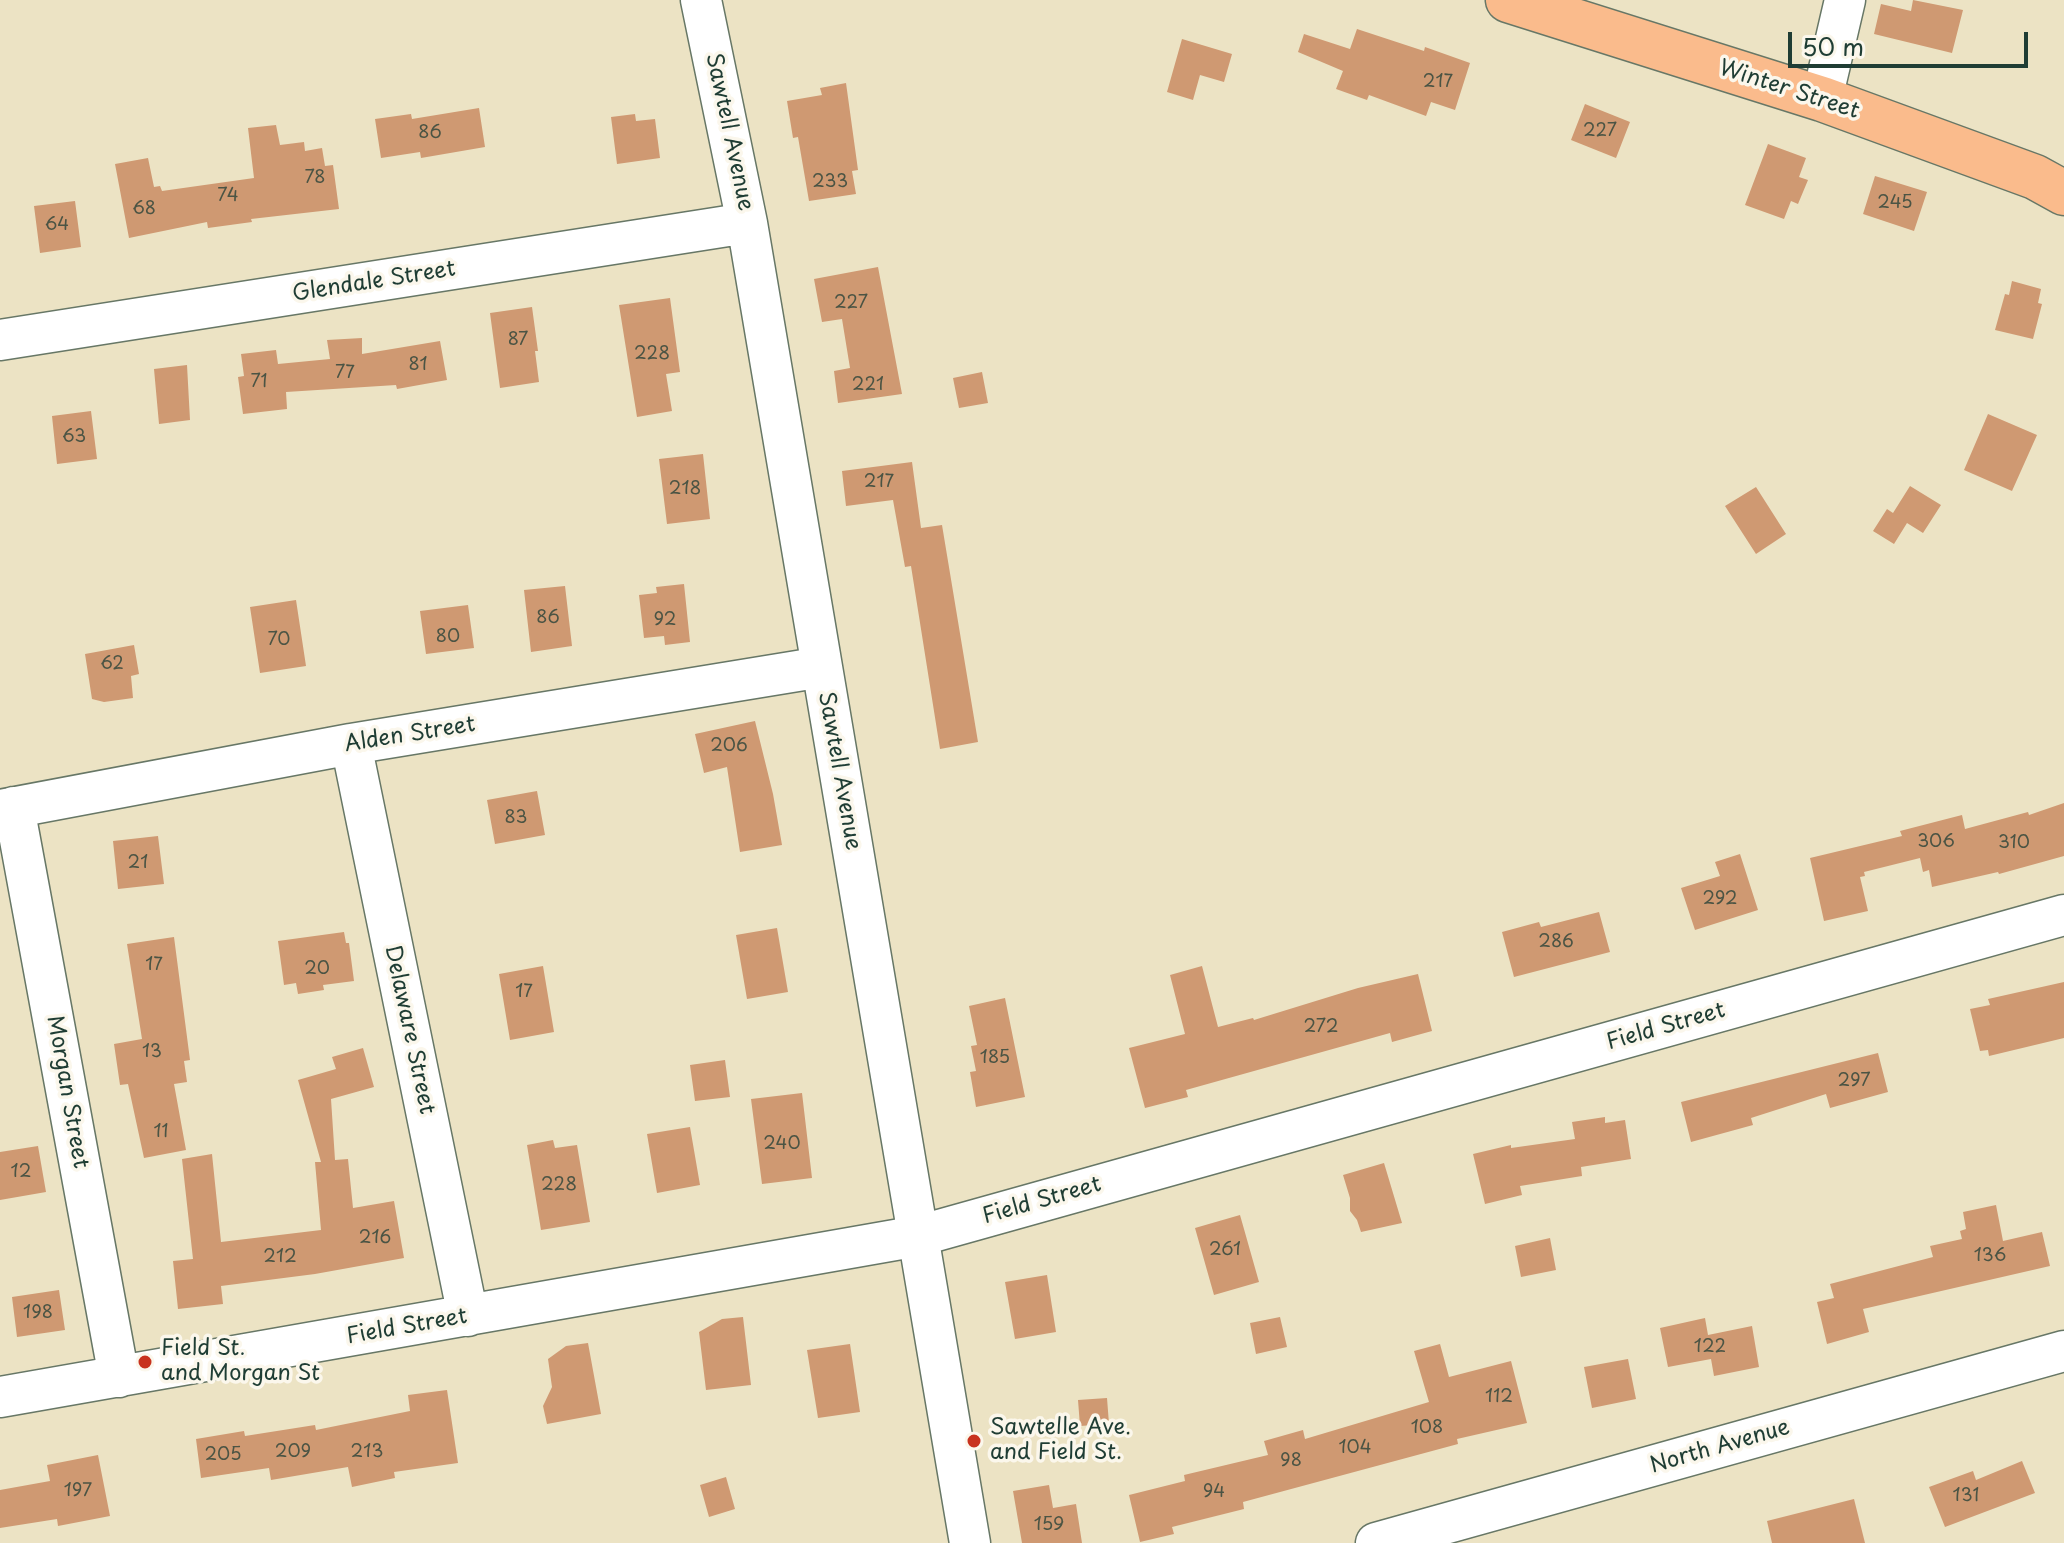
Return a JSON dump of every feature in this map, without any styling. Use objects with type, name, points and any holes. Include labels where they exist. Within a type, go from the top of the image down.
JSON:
[{"type":"main road","name":"Winter Street","points":[[1508,0],[1822,99],[2035,177],[2064,193]]},
{"type":"street","name":"Sawtell Avenue","points":[[701,0],[747,223],[970,1543]]},
{"type":"street","points":[[1822,99],[1845,0]]},
{"type":"street","name":"Glendale Street","points":[[0,340],[747,223]]},
{"type":"street","name":"Alden Street","points":[[7,809],[351,744],[822,667]]},
{"type":"street","name":"Delaware Street","points":[[351,744],[468,1316]]},
{"type":"street","name":"Morgan Street","points":[[7,809],[119,1377]]},
{"type":"street","name":"Field Street","points":[[0,1397],[918,1236],[2064,915]]},
{"type":"street","name":"North Avenue","points":[[1376,1543],[2064,1351]]},
{"type":"building","points":[[1913,0],[1963,10],[1952,53],[1874,34],[1881,4],[1911,11]]},
{"type":"building","points":[[1357,29],[1470,63],[1455,110],[1431,102],[1426,116],[1369,95],[1367,100],[1336,89],[1343,71],[1298,52],[1304,34],[1350,49]]},
{"type":"building","points":[[1182,39],[1232,54],[1224,82],[1200,75],[1193,100],[1167,92]]},
{"type":"building","points":[[846,83],[858,170],[852,171],[856,194],[809,201],[798,137],[793,138],[787,101],[822,95],[820,88]]},
{"type":"building","points":[[1585,104],[1630,122],[1616,158],[1571,140]]},
{"type":"building","points":[[479,108],[485,147],[421,158],[420,152],[381,158],[375,119],[411,114],[412,119]]},
{"type":"building","points":[[635,114],[636,121],[655,119],[660,158],[617,164],[611,117]]},
{"type":"building","points":[[276,125],[280,145],[304,142],[305,151],[322,148],[325,166],[333,165],[339,209],[251,219],[252,222],[208,228],[207,222],[129,238],[115,164],[148,158],[154,187],[160,186],[162,191],[254,178],[248,128]]},
{"type":"building","points":[[1768,144],[1806,158],[1799,177],[1808,180],[1798,204],[1791,201],[1784,219],[1745,205]]},
{"type":"building","points":[[1875,176],[1927,192],[1914,231],[1863,214]]},
{"type":"building","points":[[75,201],[81,247],[40,253],[34,206]]},
{"type":"building","points":[[878,267],[902,394],[838,403],[834,371],[850,368],[842,319],[822,322],[814,279]]},
{"type":"building","points":[[2012,281],[2041,289],[2038,303],[2042,304],[2033,339],[1995,330]]},
{"type":"building","points":[[670,298],[680,372],[666,374],[672,411],[637,417],[619,305]]},
{"type":"building","points":[[532,307],[539,382],[500,388],[490,313]]},
{"type":"building","points":[[362,338],[362,354],[440,341],[447,380],[397,389],[396,385],[286,392],[287,409],[243,414],[238,377],[244,376],[241,354],[276,350],[278,364],[330,359],[327,340]]},
{"type":"building","points":[[187,365],[190,420],[159,424],[154,369]]},
{"type":"building","points":[[982,372],[988,403],[959,408],[953,378]]},
{"type":"building","points":[[91,411],[97,459],[57,464],[52,416]]},
{"type":"building","points":[[1988,414],[2037,435],[2012,491],[1964,470]]},
{"type":"building","points":[[703,454],[710,519],[667,524],[659,459]]},
{"type":"building","points":[[912,462],[921,528],[942,525],[978,742],[940,749],[911,566],[905,567],[893,500],[846,506],[842,471]]},
{"type":"building","points":[[1910,486],[1941,505],[1923,533],[1907,523],[1894,544],[1873,531],[1887,509],[1893,513]]},
{"type":"building","points":[[1756,487],[1786,534],[1756,554],[1725,506]]},
{"type":"building","points":[[684,584],[690,642],[665,645],[664,636],[644,638],[639,595],[657,593],[656,587]]},
{"type":"building","points":[[565,586],[572,646],[531,652],[524,590]]},
{"type":"building","points":[[296,600],[306,666],[260,673],[250,607]]},
{"type":"building","points":[[468,605],[474,648],[426,654],[420,611]]},
{"type":"building","points":[[134,645],[139,674],[131,676],[133,698],[104,702],[92,699],[85,654]]},
{"type":"building","points":[[755,721],[782,845],[740,852],[727,767],[704,773],[695,734]]},
{"type":"building","points":[[537,791],[545,835],[495,844],[487,800]]},
{"type":"building","points":[[2064,803],[2064,856],[1999,874],[1932,887],[1929,870],[1923,872],[1920,858],[1864,872],[1865,876],[1860,877],[1868,911],[1824,921],[1810,858],[1902,836],[1900,831],[1962,815],[1965,829],[2028,812],[2029,815]]},
{"type":"building","points":[[158,836],[164,884],[118,889],[113,841]]},
{"type":"building","points":[[1740,854],[1758,910],[1695,930],[1681,888],[1720,876],[1715,862]]},
{"type":"building","points":[[1599,912],[1610,952],[1514,977],[1502,932],[1539,922],[1541,927]]},
{"type":"building","points":[[777,928],[788,992],[747,999],[736,935]]},
{"type":"building","points":[[344,932],[346,943],[349,943],[354,981],[323,985],[324,990],[298,994],[296,983],[284,985],[278,941]]},
{"type":"building","points":[[174,937],[190,1060],[184,1061],[187,1082],[174,1084],[186,1150],[144,1158],[128,1084],[120,1085],[114,1044],[142,1039],[127,944]]},
{"type":"building","points":[[543,966],[554,1032],[510,1040],[499,974]]},
{"type":"building","points":[[1202,966],[1218,1027],[1254,1020],[1358,988],[1418,974],[1432,1031],[1392,1042],[1390,1033],[1186,1090],[1188,1097],[1145,1108],[1129,1048],[1185,1034],[1170,975]]},
{"type":"building","points":[[2064,982],[2064,1038],[1989,1056],[1988,1050],[1980,1051],[1970,1009],[1990,1005],[1988,999]]},
{"type":"building","points":[[1005,998],[1025,1097],[976,1107],[970,1072],[976,1071],[971,1046],[977,1045],[969,1006]]},
{"type":"building","points":[[363,1048],[374,1087],[331,1099],[335,1160],[348,1159],[353,1208],[394,1201],[404,1258],[221,1286],[223,1304],[178,1309],[173,1261],[193,1259],[182,1159],[212,1154],[221,1242],[321,1230],[315,1162],[321,1162],[298,1080],[336,1069],[332,1057]]},
{"type":"building","points":[[1878,1053],[1888,1092],[1830,1108],[1826,1094],[1751,1118],[1753,1125],[1691,1142],[1681,1102]]},
{"type":"building","points":[[725,1060],[730,1097],[695,1101],[690,1065]]},
{"type":"building","points":[[802,1093],[812,1178],[762,1184],[751,1099]]},
{"type":"building","points":[[1605,1117],[1605,1123],[1625,1120],[1631,1159],[1581,1167],[1582,1176],[1520,1186],[1522,1195],[1485,1204],[1473,1154],[1511,1145],[1511,1148],[1575,1139],[1572,1122]]},
{"type":"building","points":[[690,1127],[700,1185],[657,1193],[647,1134]]},
{"type":"building","points":[[553,1140],[555,1148],[577,1145],[590,1222],[541,1230],[527,1145]]},
{"type":"building","points":[[38,1146],[46,1192],[0,1200],[0,1152]]},
{"type":"building","points":[[1384,1163],[1402,1223],[1361,1232],[1350,1211],[1350,1198],[1343,1175]]},
{"type":"building","points":[[1996,1205],[2003,1241],[2042,1232],[2050,1266],[1863,1309],[1869,1332],[1827,1344],[1817,1302],[1834,1298],[1830,1284],[1933,1257],[1930,1246],[1962,1239],[1960,1231],[1966,1229],[1963,1212]]},
{"type":"building","points":[[1240,1215],[1259,1282],[1214,1295],[1195,1228]]},
{"type":"building","points":[[1550,1238],[1556,1270],[1521,1277],[1515,1246]]},
{"type":"building","points":[[1047,1275],[1056,1332],[1015,1339],[1005,1282]]},
{"type":"building","points":[[59,1290],[65,1330],[17,1337],[12,1297]]},
{"type":"building","points":[[743,1317],[751,1385],[706,1390],[699,1332],[722,1319]]},
{"type":"building","points":[[1280,1317],[1287,1347],[1256,1354],[1250,1323]]},
{"type":"building","points":[[1705,1318],[1708,1335],[1752,1326],[1759,1367],[1714,1376],[1711,1359],[1668,1367],[1660,1328]]},
{"type":"building","points":[[588,1343],[601,1414],[547,1424],[543,1406],[552,1387],[548,1359],[566,1346]]},
{"type":"building","points":[[850,1344],[860,1412],[818,1418],[807,1350]]},
{"type":"building","points":[[1440,1344],[1449,1377],[1511,1361],[1527,1423],[1457,1439],[1458,1444],[1243,1502],[1244,1509],[1172,1527],[1174,1534],[1140,1542],[1129,1495],[1185,1481],[1184,1475],[1268,1455],[1264,1441],[1303,1430],[1305,1439],[1429,1402],[1414,1351]]},
{"type":"building","points":[[1628,1359],[1636,1399],[1592,1408],[1584,1367]]},
{"type":"building","points":[[447,1390],[458,1463],[394,1472],[395,1478],[352,1487],[348,1467],[271,1480],[269,1468],[201,1478],[196,1439],[244,1431],[245,1436],[315,1425],[316,1430],[410,1411],[408,1395]]},
{"type":"building","points":[[1107,1398],[1109,1424],[1080,1426],[1078,1400]]},
{"type":"building","points":[[98,1455],[110,1516],[58,1526],[57,1519],[0,1528],[0,1490],[50,1481],[47,1465]]},
{"type":"building","points":[[2022,1461],[2035,1493],[1945,1527],[1929,1487],[1973,1471],[1976,1480]]},
{"type":"building","points":[[726,1477],[735,1509],[709,1517],[700,1485]]},
{"type":"building","points":[[1049,1485],[1053,1508],[1076,1504],[1082,1543],[1022,1543],[1013,1491]]},
{"type":"building","points":[[1854,1499],[1865,1543],[1772,1543],[1767,1521]]},
{"type":"place","name":"Field St. and Morgan St","points":[[145,1362]]},
{"type":"place","name":"Sawtelle Ave. and Field St.","points":[[974,1441]]}]
